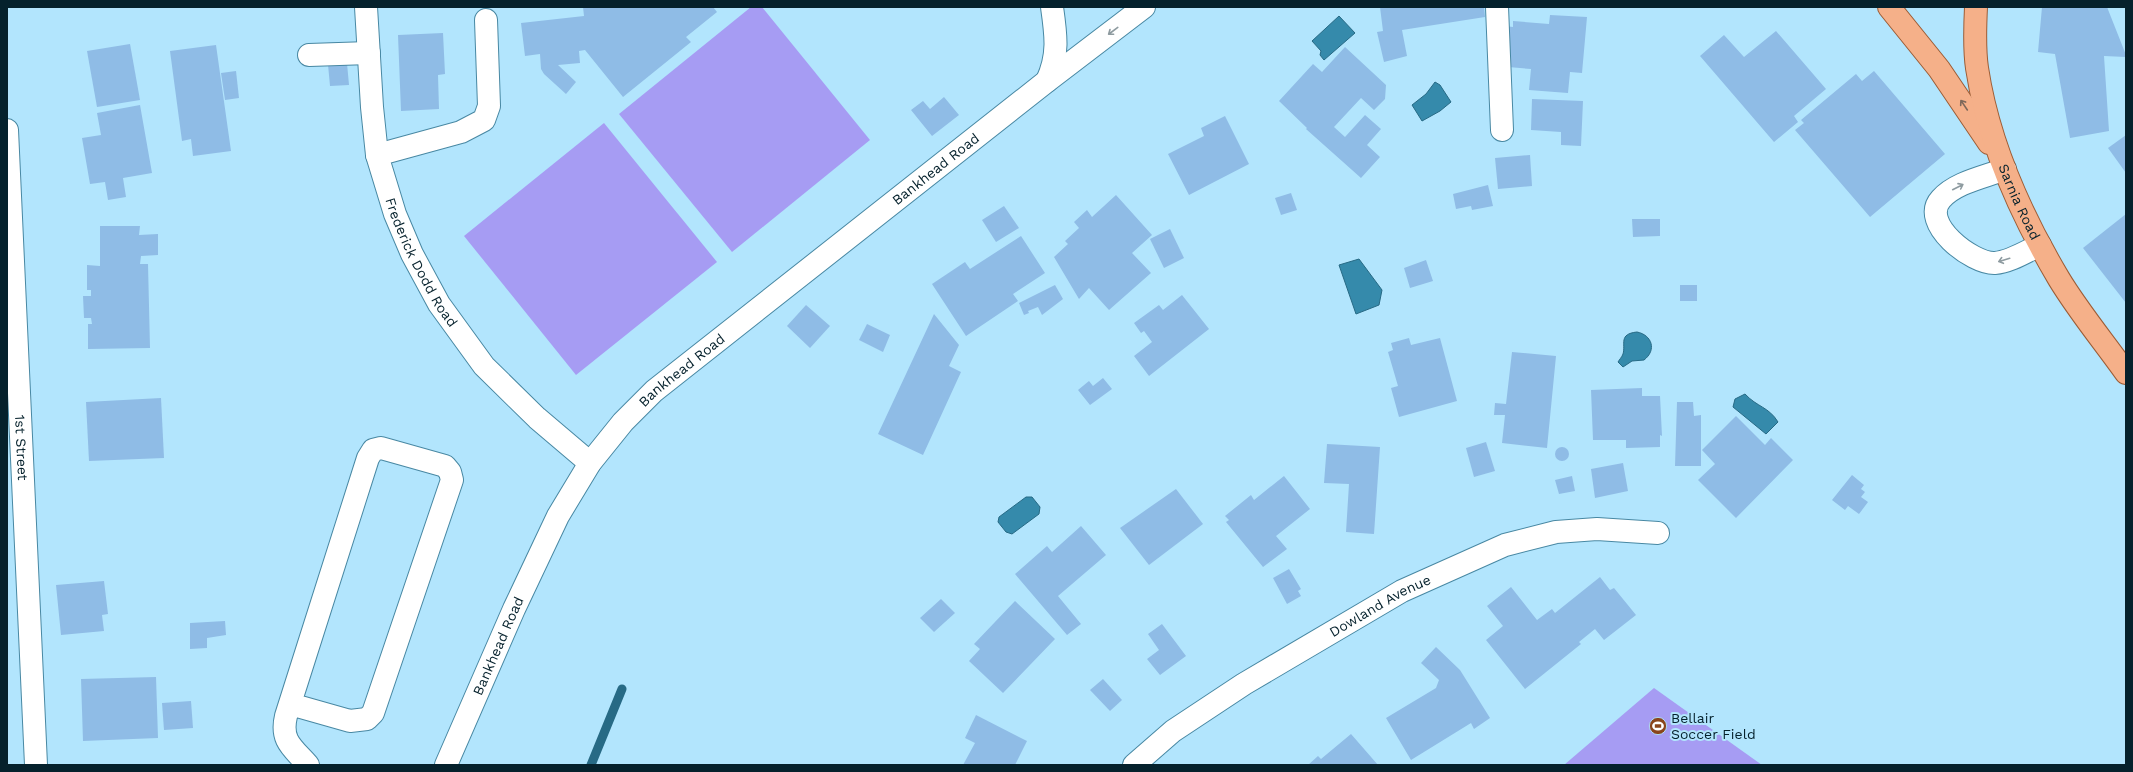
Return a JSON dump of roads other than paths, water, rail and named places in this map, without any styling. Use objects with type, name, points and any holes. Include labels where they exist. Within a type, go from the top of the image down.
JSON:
[{"type":"main road","points":[[1888,7],[1939,69],[2003,165]]},
{"type":"main road","name":"Sarnia Road","points":[[1976,7],[1975,34],[1977,67],[1986,109],[2003,165],[2025,217],[2060,280],[2126,373]]},
{"type":"street","name":"Frederick Dodd Road","points":[[366,7],[377,155],[395,214],[412,254],[439,304],[484,366],[537,418],[590,463]]},
{"type":"street","name":"Bankhead Road","points":[[1047,81],[1054,66],[1056,53],[1052,7]]},
{"type":"street","name":"Bankhead Road","points":[[446,765],[514,609],[558,516],[590,463],[623,422],[654,391],[1047,81],[1144,7]]},
{"type":"street","points":[[1497,7],[1502,130]]},
{"type":"street","points":[[377,155],[461,132],[484,120],[489,106],[486,20]]},
{"type":"street","points":[[309,55],[369,53]]},
{"type":"street","name":"1st Street","points":[[7,130],[36,765]]},
{"type":"street","points":[[2003,165],[1962,185],[1941,199],[1935,209],[1935,217],[1939,228],[1974,257],[1994,263],[2006,260],[2040,245]]},
{"type":"street","points":[[290,704],[350,721],[367,718],[373,713],[452,480],[450,472],[445,466],[381,448],[374,450],[368,458],[290,704],[283,727],[284,735],[288,743],[308,765]]},
{"type":"street","name":"Dowland Avenue","points":[[1134,765],[1173,731],[1251,680],[1402,591],[1505,544],[1556,532],[1597,529],[1658,533]]},
{"type":"water","points":[[1339,16],[1355,33],[1324,60],[1320,55],[1321,51],[1312,41]]},
{"type":"water","points":[[1435,82],[1440,85],[1451,102],[1440,111],[1422,121],[1412,105],[1426,94]]},
{"type":"water","points":[[1359,259],[1382,290],[1379,305],[1356,314],[1339,265]]},
{"type":"water","points":[[1637,332],[1646,336],[1651,343],[1650,352],[1644,360],[1632,361],[1623,367],[1618,362],[1623,354],[1625,337],[1631,333]]},
{"type":"water","points":[[1745,394],[1771,413],[1778,422],[1766,434],[1733,407],[1735,399]]},
{"type":"water","points":[[1026,497],[1032,497],[1040,507],[1039,514],[1012,534],[1006,532],[998,522],[999,517]]},
{"type":"waterway","points":[[591,765],[622,689]]},
{"type":"place","name":"Bellair Soccer Field","points":[[1658,726]]}]
